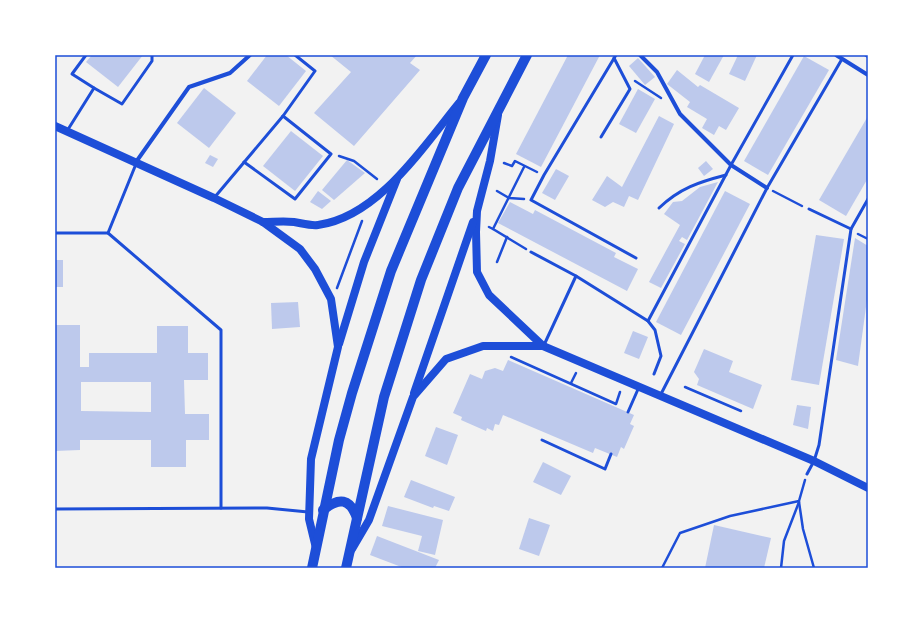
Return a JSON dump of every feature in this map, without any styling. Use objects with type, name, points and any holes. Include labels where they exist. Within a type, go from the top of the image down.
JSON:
[{"type":"main road","points":[[312,568],[323,510],[352,393],[392,271],[463,98],[486,55]]},
{"type":"main road","points":[[346,568],[384,397],[421,280],[458,188],[499,113],[527,55]]},
{"type":"main road","points":[[263,222],[293,222],[316,226],[343,219],[366,206],[398,177],[463,98]]},
{"type":"main road","points":[[349,555],[369,520],[477,211],[490,161],[499,113]]},
{"type":"main road","points":[[55,126],[136,162],[263,222],[300,249],[316,269],[331,299],[338,347]]},
{"type":"main road","points":[[316,548],[309,512],[311,459],[338,347],[364,262],[398,177]]},
{"type":"main road","points":[[477,211],[477,272],[489,295],[543,346],[814,461],[868,488]]},
{"type":"main road","points":[[413,397],[446,359],[483,346],[543,346]]},
{"type":"main road","points":[[323,510],[332,503],[344,502],[352,506],[357,518]]},
{"type":"street","points":[[136,162],[189,87],[230,73],[250,55]]},
{"type":"street","points":[[640,55],[657,72],[680,114],[731,165],[767,188]]},
{"type":"street","points":[[836,55],[868,75]]},
{"type":"lane","points":[[86,55],[72,74],[122,104],[152,61],[152,55]]},
{"type":"lane","points":[[214,198],[283,116],[316,71],[295,55]]},
{"type":"lane","points":[[648,321],[731,165],[793,55]]},
{"type":"lane","points":[[601,137],[630,89],[615,57]]},
{"type":"lane","points":[[615,57],[544,175],[531,200],[636,258]]},
{"type":"lane","points":[[660,396],[767,188],[842,59]]},
{"type":"lane","points":[[67,131],[94,88]]},
{"type":"lane","points":[[244,162],[295,199],[331,154],[283,116]]},
{"type":"lane","points":[[108,233],[136,162]]},
{"type":"lane","points":[[659,208],[669,199],[694,184],[726,175]]},
{"type":"lane","points":[[807,474],[814,461],[819,445],[851,229],[868,199]]},
{"type":"lane","points":[[809,208],[851,229]]},
{"type":"lane","points":[[55,233],[108,233],[221,330],[221,508]]},
{"type":"lane","points":[[531,252],[576,276],[648,321],[655,330],[661,356],[654,374]]},
{"type":"lane","points":[[543,346],[576,276]]},
{"type":"lane","points":[[628,412],[639,387]]},
{"type":"lane","points":[[542,440],[605,469],[611,454]]},
{"type":"lane","points":[[55,508],[267,508],[309,512]]},
{"type":"path","points":[[864,55],[868,57]]},
{"type":"path","points":[[634,80],[662,99]]},
{"type":"path","points":[[331,154],[354,161],[377,179]]},
{"type":"path","points":[[504,162],[512,166],[514,161],[524,167],[544,175]]},
{"type":"path","points":[[493,229],[524,167]]},
{"type":"path","points":[[767,188],[809,208]]},
{"type":"path","points":[[497,191],[509,198],[531,200]]},
{"type":"path","points":[[336,291],[362,220]]},
{"type":"path","points":[[489,227],[531,252]]},
{"type":"path","points":[[497,262],[507,237]]},
{"type":"path","points":[[509,356],[616,404],[620,392]]},
{"type":"path","points":[[571,383],[576,373]]},
{"type":"path","points":[[685,387],[741,411]]},
{"type":"path","points":[[781,568],[784,541],[807,474]]},
{"type":"path","points":[[662,568],[680,533],[730,516],[799,501]]},
{"type":"path","points":[[799,501],[802,529],[814,568]]},
{"type":"building","points":[[92,55],[143,55],[118,87],[86,62]]},
{"type":"building","points":[[267,55],[286,55],[306,71],[279,106],[247,81]]},
{"type":"building","points":[[330,55],[417,55],[410,63],[420,70],[354,146],[314,113],[351,72]]},
{"type":"building","points":[[568,55],[600,55],[541,167],[516,154]]},
{"type":"building","points":[[705,55],[724,55],[709,82],[695,74]]},
{"type":"building","points":[[738,55],[757,55],[745,81],[729,74]]},
{"type":"building","points":[[804,56],[829,70],[768,175],[744,161]]},
{"type":"building","points":[[638,58],[655,77],[645,85],[629,66]]},
{"type":"building","points":[[677,70],[698,87],[700,85],[739,108],[726,130],[719,126],[714,135],[702,128],[707,119],[687,107],[690,102],[667,84]]},
{"type":"building","points":[[204,88],[236,113],[209,148],[177,123]]},
{"type":"building","points":[[638,89],[655,99],[636,133],[619,124]]},
{"type":"building","points":[[659,116],[674,124],[638,200],[629,196],[624,207],[613,202],[605,207],[592,200],[607,176],[622,187]]},
{"type":"building","points":[[868,116],[868,178],[846,216],[819,200]]},
{"type":"building","points":[[291,131],[323,156],[295,191],[263,166]]},
{"type":"building","points":[[210,155],[218,159],[213,167],[205,163]]},
{"type":"building","points":[[347,160],[365,173],[334,200],[322,190]]},
{"type":"building","points":[[706,161],[713,169],[704,176],[698,168]]},
{"type":"building","points":[[556,169],[569,176],[555,200],[542,193]]},
{"type":"building","points":[[718,182],[687,240],[682,237],[679,241],[685,244],[661,288],[649,282],[680,225],[664,214],[673,202],[682,201],[700,187]]},
{"type":"building","points":[[318,191],[331,201],[322,209],[310,202]]},
{"type":"building","points":[[725,191],[750,204],[681,335],[656,322]]},
{"type":"building","points":[[510,202],[533,214],[535,210],[616,253],[614,257],[638,269],[627,291],[498,223]]},
{"type":"building","points":[[816,235],[844,239],[819,385],[791,380]]},
{"type":"building","points":[[855,238],[868,246],[868,292],[858,366],[836,360]]},
{"type":"building","points":[[55,260],[63,260],[63,287],[55,287]]},
{"type":"building","points":[[298,302],[300,327],[272,329],[271,303]]},
{"type":"building","points":[[55,325],[80,325],[80,367],[89,367],[89,353],[157,353],[157,326],[188,326],[188,353],[208,353],[208,380],[184,380],[185,414],[209,414],[209,440],[186,440],[186,467],[151,467],[151,440],[80,440],[80,450],[55,451]],"holes":[[[81,382],[151,382],[151,412],[81,411]]]},
{"type":"building","points":[[633,331],[648,337],[639,359],[624,353]]},
{"type":"building","points":[[704,349],[733,361],[729,372],[762,385],[753,409],[697,385],[699,379],[694,372]]},
{"type":"building","points":[[508,360],[634,415],[630,424],[634,426],[624,449],[621,447],[617,457],[595,448],[593,453],[503,415],[499,425],[495,424],[493,431],[487,428],[486,431],[461,420],[462,417],[453,413],[470,374],[482,379],[485,371],[495,368],[503,371]]},
{"type":"building","points":[[797,405],[811,407],[808,429],[793,425]]},
{"type":"building","points":[[436,427],[458,435],[447,465],[425,456]]},
{"type":"building","points":[[543,462],[571,476],[561,495],[533,482]]},
{"type":"building","points":[[411,480],[455,497],[449,511],[434,506],[433,508],[404,497]]},
{"type":"building","points":[[388,506],[443,520],[435,555],[418,551],[422,536],[382,526]]},
{"type":"building","points":[[529,518],[550,525],[539,556],[519,549]]},
{"type":"building","points":[[714,525],[771,538],[764,568],[705,568]]},
{"type":"building","points":[[377,536],[439,560],[435,568],[404,568],[370,555]]}]
